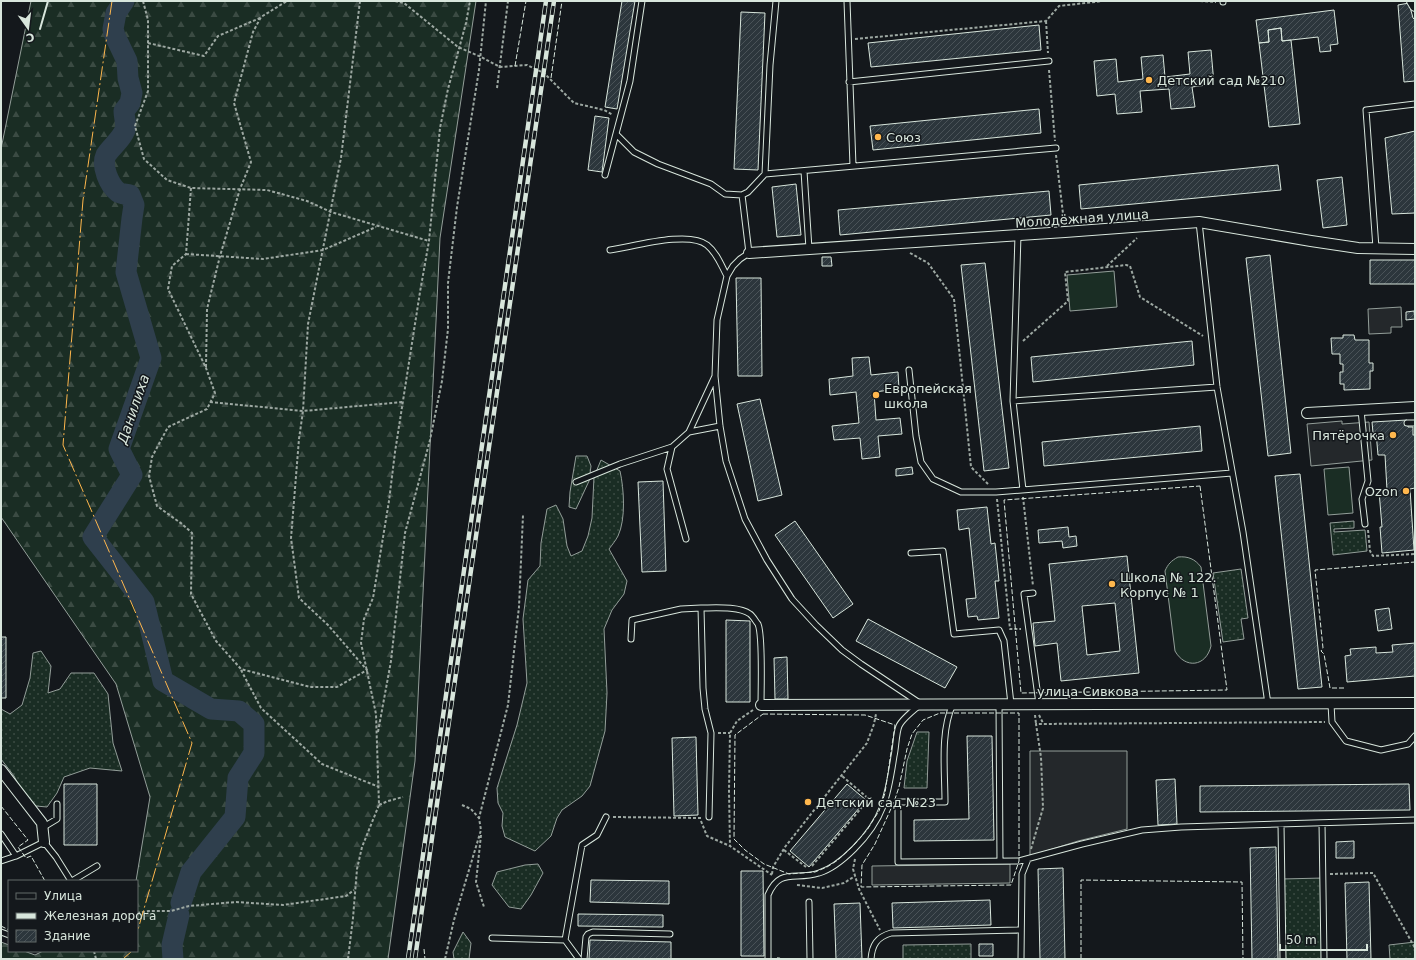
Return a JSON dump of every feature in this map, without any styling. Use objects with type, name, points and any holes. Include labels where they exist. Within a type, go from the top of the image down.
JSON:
[{"type":"street","points":[[1412,1],[1415,6]]},
{"type":"street","name":"Молодёжная улица","points":[[749,253],[1199,222],[1358,248],[1415,249]]},
{"type":"street","points":[[1307,413],[1415,407]]},
{"type":"street","name":"улица Сивкова","points":[[761,705],[1415,703]]},
{"type":"street","points":[[1,770],[42,822],[44,842]]},
{"type":"lane","points":[[605,175],[630,81],[642,1]]},
{"type":"lane","points":[[616,134],[634,152],[658,164],[711,184],[725,194],[742,195],[748,192],[765,174],[770,65],[776,1]]},
{"type":"lane","points":[[847,1],[853,166]]},
{"type":"lane","points":[[849,82],[1049,61]]},
{"type":"lane","points":[[1376,248],[1366,110],[1415,104]]},
{"type":"lane","points":[[765,174],[1056,148]]},
{"type":"lane","points":[[804,171],[809,249]]},
{"type":"lane","points":[[742,195],[749,253],[733,266],[727,276],[717,320],[715,376],[720,426],[726,461],[736,492],[746,519],[767,560],[792,599],[816,626],[842,650],[883,680],[921,704],[899,725],[884,807],[874,826],[860,843],[838,863],[825,871],[803,876],[785,877],[774,882],[768,895],[768,959]]},
{"type":"lane","points":[[1199,222],[1217,387],[1243,532],[1268,704]]},
{"type":"lane","points":[[1018,235],[1013,401],[1022,490]]},
{"type":"lane","points":[[610,250],[682,238],[696,239],[704,243],[718,257],[727,276]]},
{"type":"lane","points":[[909,370],[916,436],[921,462],[933,479],[961,492],[996,492],[1232,473]]},
{"type":"lane","points":[[576,482],[620,464],[672,447],[689,432],[715,376]]},
{"type":"lane","points":[[1013,401],[1217,387]]},
{"type":"lane","points":[[1362,410],[1368,481],[1362,499],[1365,524]]},
{"type":"lane","points":[[1407,424],[1415,423]]},
{"type":"lane","points":[[689,432],[720,426]]},
{"type":"lane","points":[[672,447],[667,469],[686,539]]},
{"type":"lane","points":[[911,553],[943,551],[954,634],[999,630],[1004,641],[1011,704]]},
{"type":"lane","points":[[1034,593],[1024,594],[1039,704]]},
{"type":"lane","points":[[631,639],[632,620],[681,609],[721,607],[736,609],[750,614],[758,625],[760,637],[761,705]]},
{"type":"lane","points":[[701,608],[703,688],[705,709],[711,733],[709,817]]},
{"type":"lane","points":[[953,704],[945,730],[945,802],[898,802],[898,862],[1019,861],[1142,830],[1181,827],[1415,820]]},
{"type":"lane","points":[[999,704],[1000,861]]},
{"type":"lane","points":[[1331,704],[1332,722],[1346,741],[1381,750],[1408,744],[1415,736]]},
{"type":"lane","points":[[42,828],[57,819],[57,804]]},
{"type":"lane","points":[[579,959],[565,940],[582,845],[597,834],[606,817]]},
{"type":"lane","points":[[1322,823],[1324,959]]},
{"type":"lane","points":[[1281,824],[1283,959]]},
{"type":"lane","points":[[1,834],[16,856]]},
{"type":"lane","points":[[1,862],[44,842],[56,857],[70,880]]},
{"type":"lane","points":[[1021,959],[1022,874],[1028,859]]},
{"type":"lane","points":[[73,880],[97,866]]},
{"type":"lane","points":[[809,902],[810,959]]},
{"type":"lane","points":[[871,959],[872,949],[876,941],[883,935],[891,933],[1021,930]]},
{"type":"lane","points":[[584,959],[586,937],[588,934],[593,932],[670,934]]},
{"type":"lane","points":[[492,938],[565,940]]},
{"type":"path","points":[[143,1],[148,20],[148,91],[135,126],[144,159],[167,180],[191,188],[267,190],[307,201],[331,212],[429,241]]},
{"type":"path","points":[[148,42],[204,56],[218,36],[261,18],[287,1]]},
{"type":"path","points":[[360,1],[342,158],[308,324],[303,410],[299,439],[291,538],[299,598],[328,624],[367,670]]},
{"type":"path","points":[[396,1],[404,3],[458,47],[500,67],[526,65],[544,73],[574,103],[604,110],[621,119]]},
{"type":"path","points":[[348,959],[357,869],[362,847],[379,805],[378,735],[376,714],[361,643],[364,619],[373,598],[389,501],[395,452],[429,241],[440,128],[470,1]]},
{"type":"path","points":[[378,735],[391,661],[405,533],[430,440],[442,381],[448,329],[448,283],[457,207],[481,57],[486,1]]},
{"type":"path","points":[[497,88],[508,1]]},
{"type":"path","points":[[848,40],[1046,20],[1059,6],[1104,1]]},
{"type":"path","points":[[1200,1],[1223,2]]},
{"type":"path","points":[[206,368],[207,309],[220,256],[240,189],[251,162],[234,103],[253,32],[261,18]]},
{"type":"path","points":[[1046,20],[1056,148],[1065,232]]},
{"type":"path","points":[[186,254],[191,188]]},
{"type":"path","points":[[377,226],[323,250],[263,259],[186,254],[172,266],[168,289],[206,368],[215,393],[207,409],[168,427],[152,457],[149,476],[157,506],[192,533],[191,594],[216,641],[241,669],[261,708],[322,764],[379,787]]},
{"type":"path","points":[[1106,267],[1150,226]]},
{"type":"path","points":[[894,244],[928,263],[954,298],[971,468],[996,492],[1010,629],[1028,629]]},
{"type":"path","points":[[1015,349],[1068,301],[1065,272],[1126,265],[1130,266],[1140,297],[1212,342]]},
{"type":"path","points":[[210,402],[303,410],[403,402]]},
{"type":"path","points":[[1022,490],[1034,593]]},
{"type":"path","points":[[484,907],[476,882],[481,830],[479,818],[508,705],[519,607],[523,515]]},
{"type":"path","points":[[1365,524],[1368,530],[1370,552],[1373,556],[1415,554]]},
{"type":"path","points":[[241,669],[310,687],[338,687],[367,670]]},
{"type":"path","points":[[730,846],[728,791],[730,733],[737,721],[761,705]]},
{"type":"path","points":[[768,895],[773,867],[784,850],[867,743],[875,718]]},
{"type":"path","points":[[1028,859],[1043,808],[1041,757],[1036,724],[1332,722]]},
{"type":"path","points":[[711,733],[730,733]]},
{"type":"path","points":[[784,850],[810,870],[869,799],[842,776]]},
{"type":"path","points":[[379,805],[403,797]]},
{"type":"path","points":[[462,805],[471,809],[479,818]]},
{"type":"path","points":[[606,817],[709,817]]},
{"type":"path","points":[[700,818],[707,836],[730,846],[772,874]]},
{"type":"path","points":[[445,959],[454,920],[481,830]]},
{"type":"path","points":[[860,843],[852,869],[859,889],[883,935]]},
{"type":"path","points":[[1322,874],[1374,873],[1415,948]]},
{"type":"path","points":[[785,877],[793,885],[822,888],[844,883],[855,876]]},
{"type":"path","points":[[138,912],[171,911],[189,906],[236,902],[283,905],[346,896],[354,889]]},
{"type":"green space","points":[[31,1],[476,1],[440,238],[415,761],[388,959],[1,959],[1,942],[8,945],[8,952],[27,952],[35,955],[41,952],[138,952],[138,880],[136,880],[150,797],[116,684],[1,517],[1,149]]},
{"type":"green space","points":[[1114,271],[1117,307],[1070,311],[1067,275]]},
{"type":"green space","points":[[576,456],[587,456],[591,466],[589,481],[576,509],[569,507]]},
{"type":"green space","points":[[601,460],[620,471],[623,495],[621,529],[609,549],[627,581],[624,594],[612,610],[604,629],[607,693],[605,731],[590,786],[582,796],[562,810],[557,818],[551,836],[535,851],[505,837],[502,826],[503,813],[498,803],[497,788],[517,725],[527,683],[523,619],[528,580],[540,566],[541,543],[547,509],[556,505],[563,519],[567,546],[571,556],[582,551],[588,536],[592,518],[594,477]]},
{"type":"green space","points":[[1349,467],[1353,513],[1328,515],[1324,469]]},
{"type":"green space","points":[[1354,521],[1354,528],[1334,529],[1334,532],[1365,530],[1367,551],[1333,555],[1330,523]]},
{"type":"green space","points":[[1178,557],[1191,559],[1201,567],[1211,646],[1205,658],[1200,662],[1195,663],[1184,661],[1175,651],[1165,571],[1167,566]]},
{"type":"green space","points":[[1241,569],[1248,618],[1241,619],[1244,639],[1223,642],[1213,573]]},
{"type":"green space","points":[[41,651],[51,666],[48,693],[60,689],[71,673],[94,673],[108,694],[113,743],[122,771],[90,768],[64,777],[57,793],[47,807],[36,806],[21,790],[14,776],[1,759],[1,709],[10,714],[22,705],[30,678],[33,653]]},
{"type":"green space","points":[[917,732],[929,732],[927,788],[904,788],[907,761]]},
{"type":"green space","points":[[538,864],[543,873],[531,895],[521,909],[509,907],[492,885],[497,872],[525,865]]},
{"type":"green space","points":[[1323,878],[1324,959],[1283,959],[1282,879]]},
{"type":"green space","points":[[463,932],[471,943],[469,959],[454,959],[453,952]]},
{"type":"green space","points":[[1415,942],[1415,959],[1390,959],[1389,945]]},
{"type":"green space","points":[[971,944],[971,959],[903,959],[903,945]]},
{"type":"shaded area","points":[[1401,307],[1402,327],[1391,327],[1391,333],[1369,334],[1368,309]]},
{"type":"shaded area","points":[[1342,421],[1342,424],[1369,422],[1372,460],[1311,466],[1307,424]]},
{"type":"shaded area","points":[[1030,751],[1127,751],[1127,829],[1078,841],[1030,856]]},
{"type":"shaded area","points":[[1010,864],[1010,883],[872,885],[872,866]]},
{"type":"building","points":[[622,1],[635,1],[617,109],[605,107]]},
{"type":"building","points":[[1409,3],[1413,18],[1415,20],[1415,81],[1404,82],[1398,5]]},
{"type":"building","points":[[1334,10],[1338,44],[1330,45],[1331,51],[1320,52],[1318,37],[1282,41],[1281,28],[1268,30],[1269,42],[1259,43],[1256,20]]},
{"type":"building","points":[[741,12],[765,13],[758,170],[734,169]]},
{"type":"building","points":[[1039,25],[1041,50],[871,67],[868,43]]},
{"type":"building","points":[[1281,28],[1282,41],[1291,40],[1300,124],[1269,127],[1259,43],[1269,42],[1268,30]]},
{"type":"building","points":[[1211,50],[1214,84],[1192,87],[1195,107],[1171,109],[1169,89],[1140,91],[1142,112],[1117,114],[1115,94],[1097,96],[1094,61],[1116,59],[1118,82],[1143,79],[1141,57],[1163,55],[1165,77],[1190,74],[1188,52]]},
{"type":"building","points":[[1039,109],[1041,133],[873,150],[870,126]]},
{"type":"building","points":[[595,116],[609,118],[602,172],[588,170]]},
{"type":"building","points":[[1415,131],[1415,213],[1392,214],[1385,138]]},
{"type":"building","points":[[1278,165],[1281,190],[1081,209],[1079,185]]},
{"type":"building","points":[[1342,177],[1347,225],[1323,228],[1317,180]]},
{"type":"building","points":[[796,184],[801,235],[777,237],[772,187]]},
{"type":"building","points":[[1049,191],[1051,215],[840,235],[838,210]]},
{"type":"building","points":[[1270,255],[1291,453],[1268,456],[1246,258]]},
{"type":"building","points":[[822,257],[831,257],[832,266],[822,266]]},
{"type":"building","points":[[1370,260],[1415,260],[1415,284],[1370,284]]},
{"type":"building","points":[[985,263],[1009,468],[984,471],[961,265]]},
{"type":"building","points":[[736,278],[761,278],[762,376],[738,376]]},
{"type":"building","points":[[1414,311],[1415,319],[1406,320],[1406,312]]},
{"type":"building","points":[[1343,335],[1354,335],[1355,340],[1369,340],[1369,363],[1373,363],[1373,371],[1370,371],[1370,389],[1344,390],[1344,384],[1340,384],[1340,372],[1343,372],[1343,364],[1340,364],[1340,354],[1332,354],[1331,338],[1343,338]]},
{"type":"building","points":[[1192,341],[1194,365],[1033,382],[1031,357]]},
{"type":"building","points":[[869,357],[871,375],[898,372],[899,389],[874,392],[876,420],[900,418],[902,434],[878,436],[880,457],[862,459],[860,438],[834,440],[832,426],[859,423],[856,392],[830,395],[829,379],[853,376],[852,358]]},
{"type":"building","points":[[760,399],[782,495],[758,501],[737,404]]},
{"type":"building","points":[[1407,420],[1408,427],[1413,427],[1413,435],[1415,435],[1415,488],[1410,489],[1414,550],[1382,553],[1380,527],[1382,527],[1379,491],[1387,490],[1385,455],[1378,455],[1376,432],[1373,433],[1372,422]]},
{"type":"building","points":[[1200,426],[1202,451],[1044,466],[1042,442]]},
{"type":"building","points":[[912,467],[913,474],[896,476],[896,469]]},
{"type":"building","points":[[1300,474],[1322,687],[1298,689],[1275,476]]},
{"type":"building","points":[[663,481],[666,571],[642,572],[638,482]]},
{"type":"building","points":[[987,507],[991,544],[995,543],[999,581],[995,581],[999,618],[978,620],[977,616],[968,617],[966,599],[976,598],[969,528],[959,530],[957,510]]},
{"type":"building","points":[[795,521],[853,604],[833,618],[775,535]]},
{"type":"building","points":[[1068,527],[1069,537],[1076,536],[1077,546],[1063,548],[1062,541],[1039,543],[1038,530]]},
{"type":"building","points":[[1127,556],[1139,673],[1061,681],[1057,643],[1035,646],[1033,623],[1055,621],[1049,564]],"holes":[[[1115,603],[1120,651],[1087,655],[1082,606]]]},
{"type":"building","points":[[1389,608],[1392,629],[1378,631],[1375,610]]},
{"type":"building","points":[[868,619],[957,667],[945,688],[856,641]]},
{"type":"building","points":[[726,620],[750,621],[750,702],[726,702]]},
{"type":"building","points":[[1,637],[6,637],[6,698],[1,698]]},
{"type":"building","points":[[1415,643],[1415,676],[1347,682],[1345,656],[1351,655],[1350,649],[1376,647],[1376,653],[1393,652],[1392,645]]},
{"type":"building","points":[[787,657],[788,699],[775,699],[774,658]]},
{"type":"building","points":[[967,736],[992,736],[994,840],[914,841],[914,820],[969,819]]},
{"type":"building","points":[[696,737],[698,815],[674,816],[672,738]]},
{"type":"building","points":[[1175,779],[1177,824],[1158,825],[1156,780]]},
{"type":"building","points":[[64,784],[97,784],[97,845],[64,845]]},
{"type":"building","points":[[847,784],[866,800],[809,867],[790,851]]},
{"type":"building","points":[[1409,784],[1410,810],[1200,812],[1200,786]]},
{"type":"building","points":[[1354,841],[1354,858],[1336,858],[1336,842]]},
{"type":"building","points":[[1276,847],[1278,959],[1252,959],[1250,848]]},
{"type":"building","points":[[1063,868],[1065,959],[1040,959],[1038,869]]},
{"type":"building","points":[[741,871],[763,871],[764,956],[741,956]]},
{"type":"building","points":[[591,880],[669,881],[669,904],[590,902]]},
{"type":"building","points":[[1369,882],[1371,959],[1347,959],[1345,883]]},
{"type":"building","points":[[990,900],[991,925],[893,928],[892,903]]},
{"type":"building","points":[[860,903],[862,959],[836,959],[834,904]]},
{"type":"building","points":[[578,914],[663,915],[663,927],[578,926]]},
{"type":"building","points":[[590,940],[671,942],[671,959],[589,959]]},
{"type":"building","points":[[979,944],[993,944],[993,956],[979,956]]},
{"type":"waterway","name":"Данилиха","points":[[124,1],[116,13],[113,29],[127,61],[128,78],[132,93],[130,103],[124,111],[126,125],[125,130],[106,155],[104,164],[105,170],[112,185],[120,193],[130,195],[134,205],[126,272],[151,358],[119,449],[132,475],[93,537],[144,602],[163,681],[211,709],[239,711],[254,724],[254,753],[238,778],[235,817],[191,872],[181,903]]},
{"type":"waterway","name":"Данилиха","points":[[173,959],[172,945],[179,915]]},
{"type":"railway","points":[[408,959],[546,1]]},
{"type":"railway","points":[[415,959],[554,1]]},
{"type":"fence","points":[[515,66],[526,1]]},
{"type":"fence","points":[[551,78],[562,1]]},
{"type":"fence","points":[[1200,486],[1227,690],[1021,693],[1004,500],[1200,486]]},
{"type":"fence","points":[[1344,688],[1330,688],[1324,654],[1321,651],[1323,648],[1315,570],[1415,562]]},
{"type":"fence","points":[[940,713],[1019,713],[1019,861],[1011,885],[861,887],[862,865],[875,844],[894,802],[912,734],[923,720],[940,713]]},
{"type":"fence","points":[[763,714],[865,715],[895,725],[885,793],[879,811],[867,830],[854,845],[838,860],[815,872],[789,874],[764,864],[745,850],[734,839],[735,735],[763,714]]},
{"type":"fence","points":[[1,806],[28,840],[18,847],[26,858],[31,856],[44,880]]},
{"type":"fence","points":[[1081,959],[1081,880],[1242,882],[1243,959]]},
{"type":"fence","points":[[1,926],[8,930]]},
{"type":"fence","points":[[424,949],[425,959]]},
{"type":"wall","points":[[40,29],[48,1]]},
{"type":"power","points":[[112,1],[83,200],[63,445],[192,743],[138,930]]},
{"type":"power","points":[[123,959],[131,952]]},
{"type":"place","name":"Детский сад №210","points":[[1149,80]]},
{"type":"place","name":"Союз","points":[[878,137]]},
{"type":"place","name":"Европейская школа","points":[[876,395]]},
{"type":"place","name":"Пятёрочка","points":[[1393,435]]},
{"type":"place","name":"Ozon","points":[[1406,491]]},
{"type":"place","name":"Школа № 122. Корпус № 1","points":[[1112,584]]},
{"type":"place","name":"Детский сад №23","points":[[808,802]]}]
